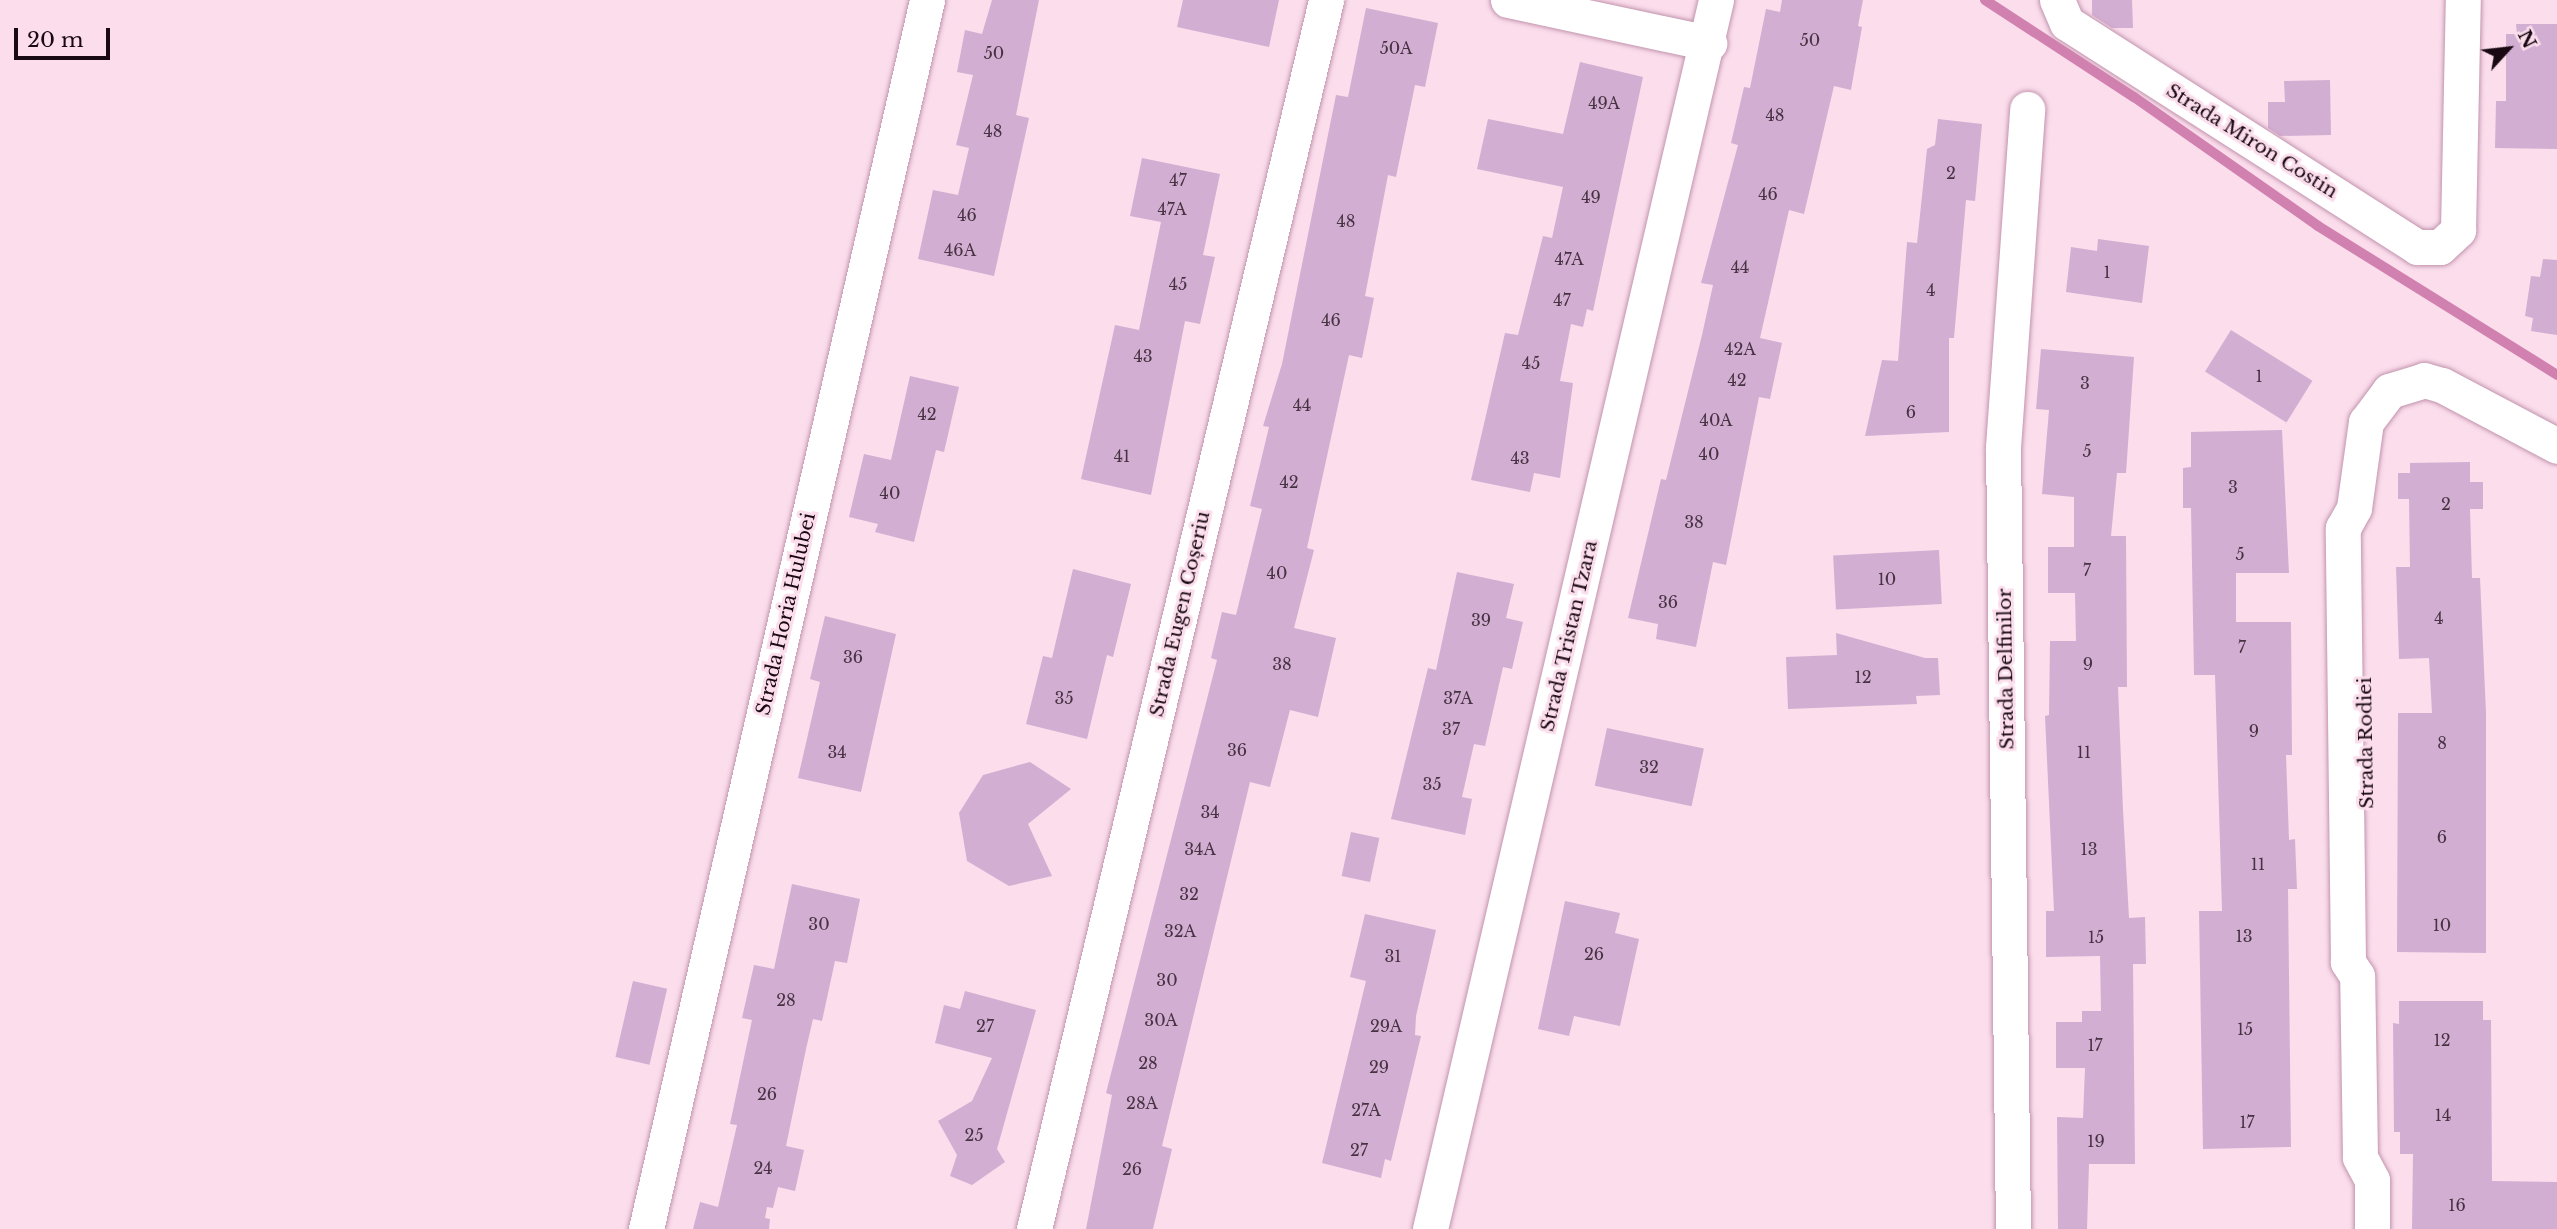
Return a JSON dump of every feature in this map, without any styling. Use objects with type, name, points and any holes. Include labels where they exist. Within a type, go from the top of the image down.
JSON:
[{"type":"street","name":"Strada Horia Hulubei","points":[[646,1229],[927,0]]},
{"type":"street","name":"Strada Eugen Coșeriu","points":[[1034,1229],[1326,0]]},
{"type":"street","points":[[1508,0],[1709,43]]},
{"type":"street","name":"Strada Tristan Tzara","points":[[1430,1229],[1709,43],[1716,0]]},
{"type":"street","name":"Strada Miron Costin","points":[[2062,12],[2417,247],[2440,247],[2458,230],[2463,0]]},
{"type":"street","name":"Strada Delfinilor","points":[[2013,1229],[2003,447],[2027,109]]},
{"type":"street","name":"Strada Rodiei","points":[[2350,1229],[2349,1181],[2360,1157],[2357,976],[2368,960],[2364,529],[2354,508],[2366,422],[2389,391],[2408,382],[2442,385],[2557,446]]},
{"type":"street","name":"Strada Rodiei","points":[[2360,1157],[2372,1180],[2372,1229]]},
{"type":"building","points":[[992,0],[1039,0],[1016,115],[1029,118],[994,276],[918,259],[933,190],[958,195],[969,148],[956,145],[973,75],[957,72],[965,30],[982,34]]},
{"type":"building","points":[[1183,0],[1279,0],[1269,47],[1177,27]]},
{"type":"building","points":[[1782,0],[1863,0],[1858,26],[1862,27],[1851,90],[1834,86],[1804,214],[1789,210],[1760,338],[1782,343],[1770,399],[1759,397],[1726,565],[1713,562],[1696,647],[1656,639],[1658,624],[1628,618],[1661,479],[1666,480],[1713,285],[1701,283],[1738,145],[1731,143],[1744,87],[1750,88],[1766,9],[1780,12]]},
{"type":"building","points":[[2092,0],[2132,0],[2133,28],[2112,28],[2092,15]]},
{"type":"building","points":[[1366,8],[1438,23],[1425,87],[1415,85],[1396,177],[1388,175],[1365,296],[1374,298],[1362,358],[1349,355],[1307,548],[1314,550],[1294,628],[1336,638],[1318,717],[1290,710],[1270,787],[1250,782],[1162,1146],[1172,1149],[1153,1229],[1086,1229],[1112,1095],[1106,1093],[1217,660],[1211,658],[1222,612],[1236,615],[1262,509],[1250,506],[1269,427],[1263,426],[1282,364],[1336,95],[1348,97]]},
{"type":"building","points":[[2516,24],[2557,24],[2557,149],[2495,148],[2496,101],[2506,101],[2506,34],[2517,34]]},
{"type":"building","points":[[1580,62],[1643,77],[1593,311],[1587,309],[1583,327],[1571,324],[1560,381],[1573,383],[1560,478],[1534,473],[1530,492],[1471,480],[1505,333],[1518,335],[1543,236],[1552,238],[1563,187],[1477,169],[1488,119],[1563,134]]},
{"type":"building","points":[[2330,80],[2331,135],[2280,136],[2268,128],[2268,102],[2285,102],[2284,81]]},
{"type":"building","points":[[1938,119],[1982,124],[1975,201],[1966,200],[1954,338],[1949,338],[1949,432],[1865,436],[1882,360],[1898,361],[1907,242],[1917,243],[1927,149],[1935,145]]},
{"type":"building","points":[[1142,158],[1220,174],[1203,255],[1215,257],[1200,324],[1185,321],[1151,495],[1081,479],[1115,325],[1139,330],[1161,222],[1130,216]]},
{"type":"building","points":[[2098,239],[2149,246],[2142,303],[2066,292],[2071,247],[2097,251]]},
{"type":"building","points":[[2543,259],[2557,260],[2557,335],[2531,331],[2533,318],[2525,316],[2531,276],[2540,277]]},
{"type":"building","points":[[2231,330],[2312,381],[2286,422],[2205,372]]},
{"type":"building","points":[[2041,349],[2134,357],[2126,473],[2117,473],[2111,536],[2126,536],[2127,687],[2118,687],[2123,810],[2129,918],[2145,917],[2146,964],[2133,964],[2135,1164],[2089,1164],[2087,1229],[2058,1229],[2057,1117],[2083,1118],[2085,1068],[2056,1068],[2056,1022],[2082,1022],[2082,1011],[2101,1011],[2100,956],[2046,957],[2046,911],[2054,911],[2045,716],[2049,715],[2050,641],[2076,641],[2075,593],[2048,593],[2048,547],[2074,547],[2074,497],[2042,494],[2049,410],[2036,409]]},
{"type":"building","points":[[910,376],[959,387],[944,452],[936,450],[914,542],[875,532],[878,524],[849,517],[864,454],[891,460]]},
{"type":"building","points":[[2282,430],[2289,573],[2236,573],[2236,622],[2291,622],[2292,755],[2286,755],[2289,840],[2295,839],[2297,889],[2288,889],[2291,1147],[2203,1149],[2199,911],[2222,911],[2215,675],[2194,675],[2191,508],[2183,508],[2183,468],[2191,467],[2191,432]]},
{"type":"building","points":[[2470,462],[2470,482],[2483,482],[2483,509],[2470,509],[2472,578],[2480,578],[2486,713],[2486,953],[2397,952],[2398,713],[2432,713],[2429,658],[2399,659],[2396,567],[2410,567],[2409,499],[2398,499],[2398,473],[2410,473],[2410,463]]},
{"type":"building","points":[[1939,550],[1942,604],[1836,609],[1833,556]]},
{"type":"building","points":[[1073,569],[1131,584],[1113,657],[1107,655],[1087,739],[1026,724],[1043,656],[1052,658]]},
{"type":"building","points":[[1457,572],[1514,584],[1506,618],[1523,622],[1512,669],[1503,667],[1485,746],[1474,744],[1462,797],[1472,799],[1465,835],[1391,819],[1428,668],[1436,670]]},
{"type":"building","points":[[825,616],[896,634],[861,792],[798,778],[820,682],[810,679]]},
{"type":"building","points":[[1836,633],[1925,658],[1938,658],[1940,695],[1916,696],[1917,704],[1788,709],[1786,657],[1837,655]]},
{"type":"building","points":[[1607,728],[1704,749],[1692,806],[1595,786]]},
{"type":"building","points":[[1030,762],[1071,789],[1028,824],[1052,876],[1009,886],[967,861],[959,813],[983,775]]},
{"type":"building","points":[[1351,832],[1379,838],[1370,882],[1342,876]]},
{"type":"building","points":[[792,884],[860,899],[847,963],[835,961],[822,1021],[813,1019],[806,1049],[786,1146],[804,1150],[795,1191],[778,1187],[773,1208],[767,1207],[765,1218],[770,1219],[769,1229],[693,1229],[700,1202],[718,1207],[737,1125],[730,1124],[752,1020],[742,1018],[754,965],[774,969]]},
{"type":"building","points":[[1565,901],[1620,913],[1615,933],[1639,939],[1620,1026],[1574,1016],[1569,1036],[1538,1029]]},
{"type":"building","points":[[1365,914],[1436,930],[1416,1016],[1415,1035],[1421,1036],[1391,1161],[1385,1159],[1381,1178],[1322,1163],[1366,981],[1350,977]]},
{"type":"building","points":[[633,981],[667,989],[650,1065],[615,1057]]},
{"type":"building","points":[[965,991],[1036,1010],[997,1149],[1005,1162],[972,1185],[950,1176],[957,1155],[938,1121],[972,1101],[992,1058],[935,1043],[944,1005],[960,1009]]},
{"type":"building","points":[[2399,1001],[2483,1001],[2483,1020],[2491,1020],[2492,1181],[2557,1182],[2557,1229],[2412,1229],[2413,1154],[2400,1154],[2400,1132],[2394,1132],[2393,1023],[2399,1024]]},
{"type":"waterway","points":[[1985,0],[2134,97],[2318,226],[2557,375]]}]
